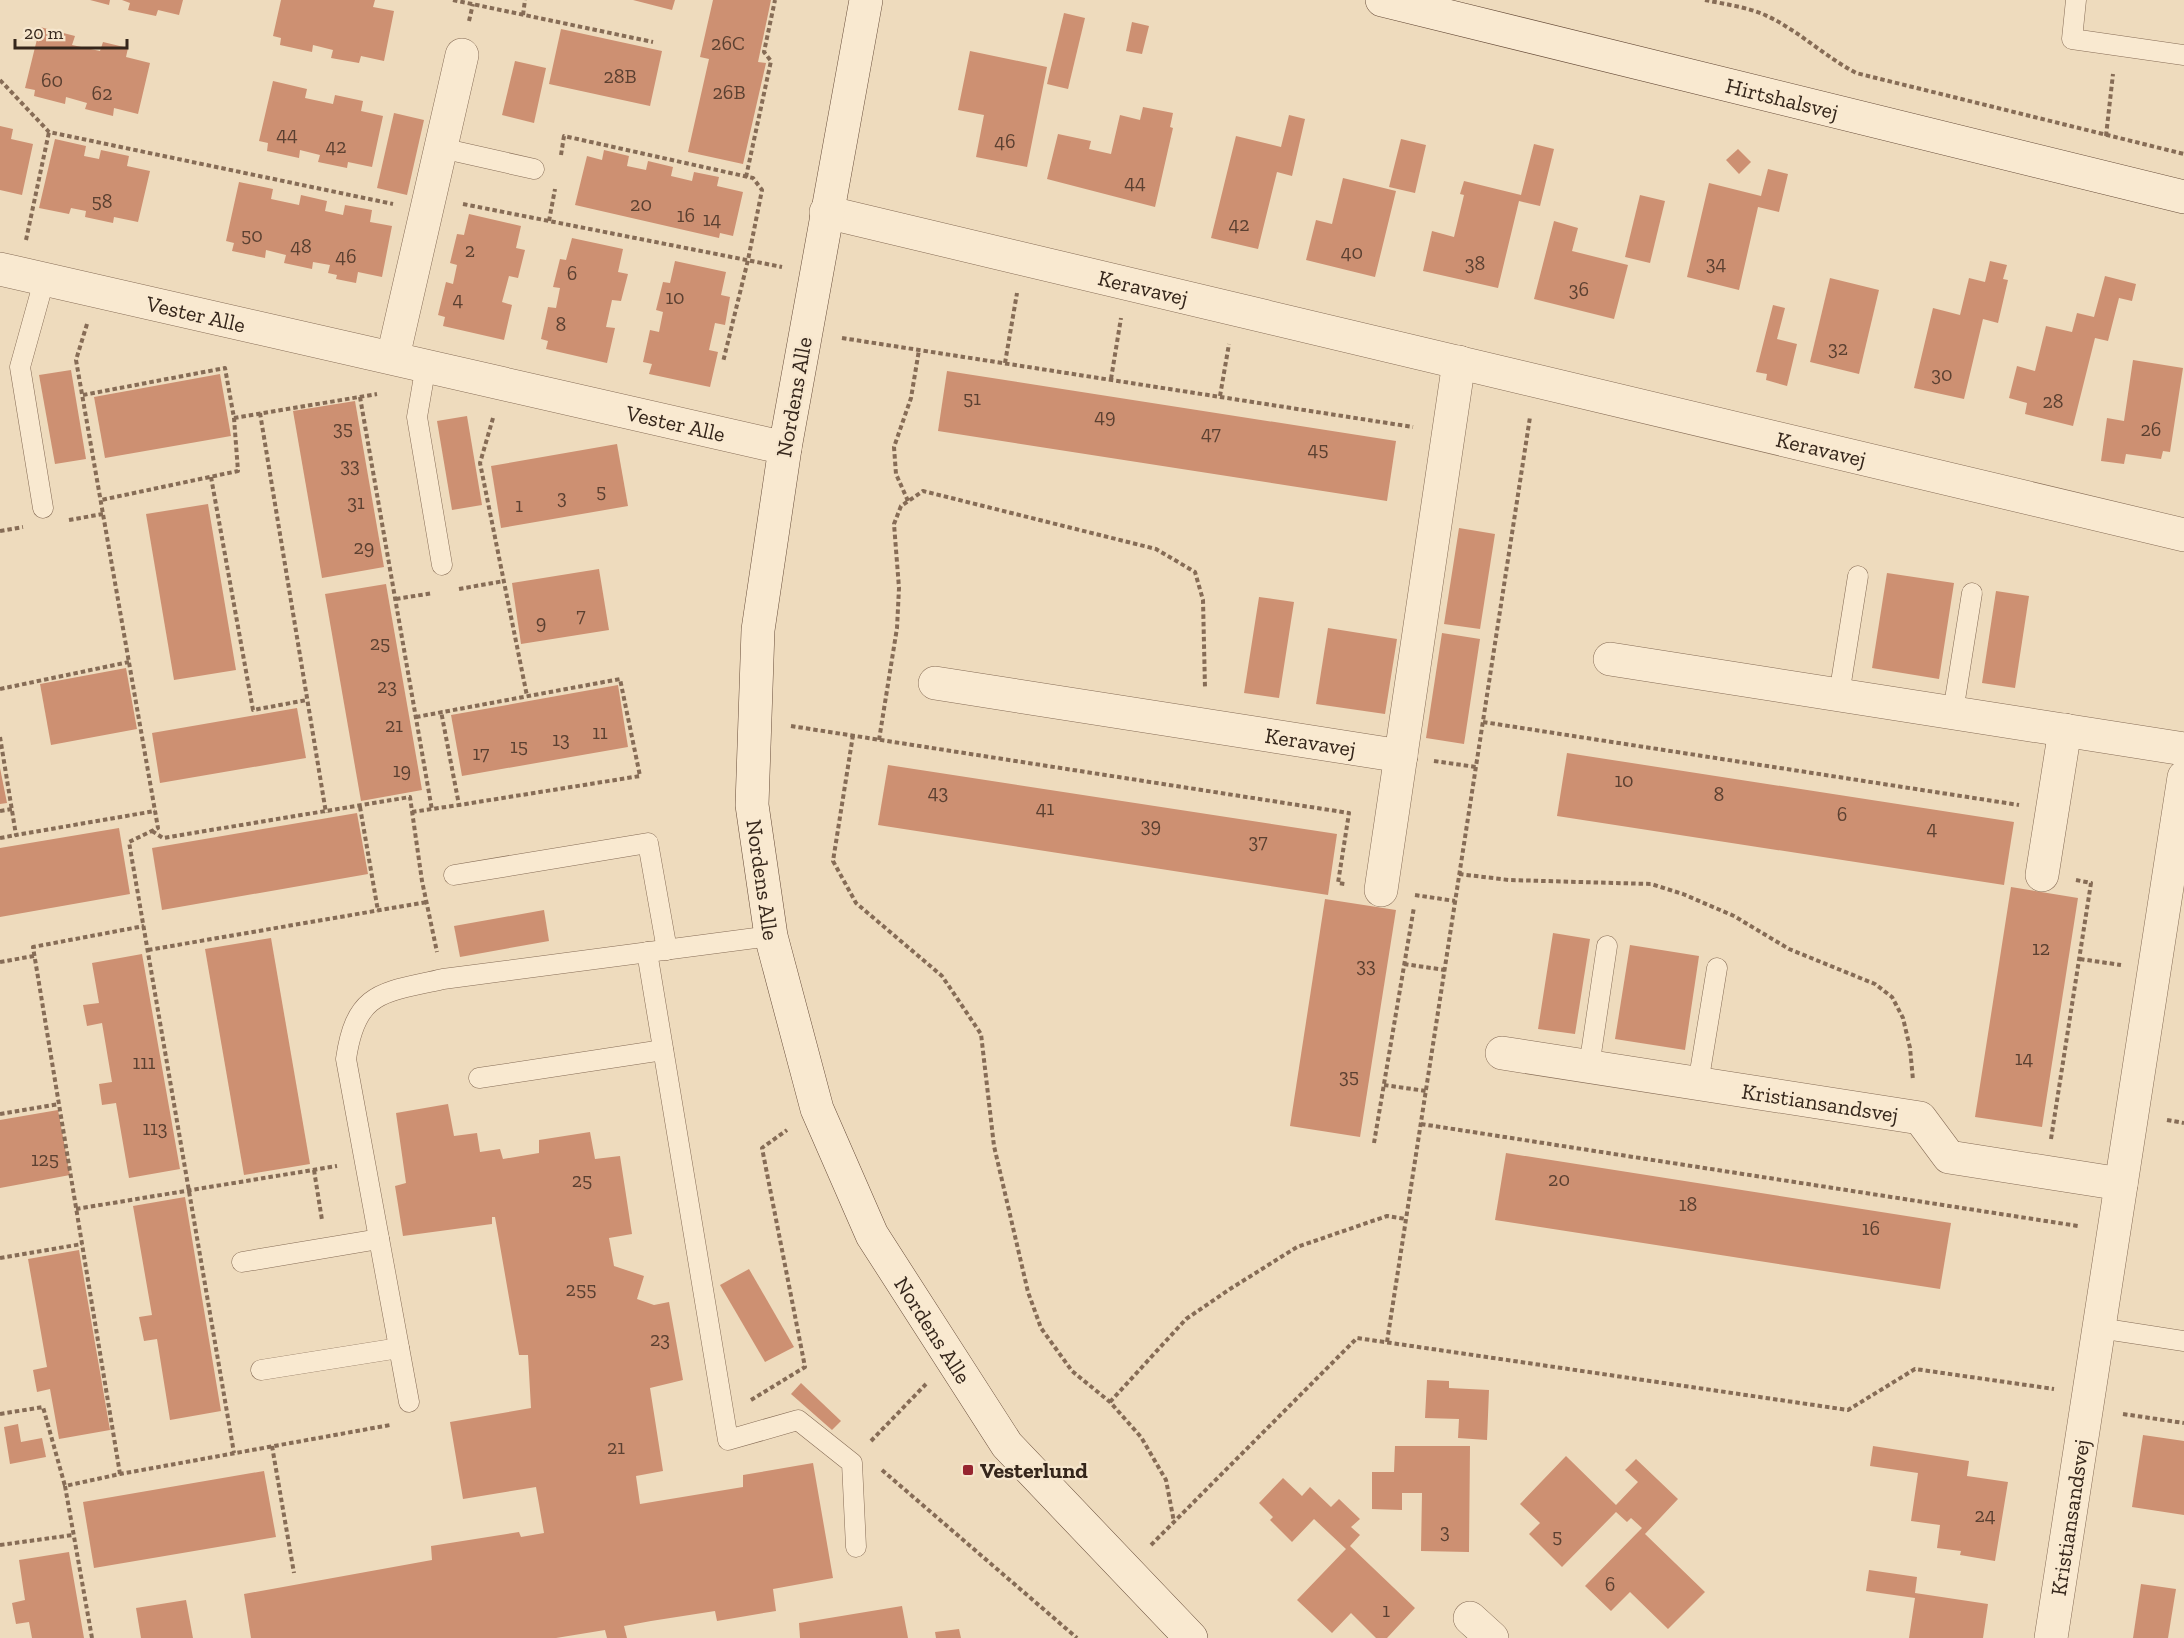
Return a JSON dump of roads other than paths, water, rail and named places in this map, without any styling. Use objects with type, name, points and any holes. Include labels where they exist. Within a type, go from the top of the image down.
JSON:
[{"type":"street","name":"Nordens Alle","points":[[866,0],[785,448],[758,630],[752,805],[771,936],[817,1109],[872,1235],[1007,1445],[1191,1638]]},
{"type":"street","name":"Hirtshalsvej","points":[[1382,0],[2184,197]]},
{"type":"street","points":[[393,357],[462,55]]},
{"type":"street","name":"Keravavej","points":[[826,212],[2184,534]]},
{"type":"street","name":"Vester Alle","points":[[21,273],[393,357],[424,375],[502,382],[785,448]]},
{"type":"street","points":[[1381,890],[1459,362]]},
{"type":"street","points":[[1610,659],[2184,748]]},
{"type":"street","name":"Keravavej","points":[[935,682],[1401,756]]},
{"type":"street","points":[[2042,875],[2065,730]]},
{"type":"street","name":"Kristiansandsvej","points":[[2051,1638],[2121,1184],[2173,925],[2184,777]]},
{"type":"street","name":"Kristiansandsvej","points":[[1502,1053],[1920,1118],[1949,1157],[2121,1184]]},
{"type":"lane","points":[[2076,0],[2072,39],[2184,56]]},
{"type":"lane","points":[[441,148],[534,169]]},
{"type":"lane","points":[[21,273],[21,368],[44,508]]},
{"type":"lane","points":[[424,375],[417,417],[442,565]]},
{"type":"lane","points":[[1839,695],[1858,576]]},
{"type":"lane","points":[[1953,712],[1972,593]]},
{"type":"lane","points":[[454,875],[648,843],[667,950]]},
{"type":"lane","points":[[409,1402],[346,1059],[350,1029],[364,1005],[395,990],[443,980],[771,936]]},
{"type":"lane","points":[[1589,1067],[1607,946]]},
{"type":"lane","points":[[647,952],[728,1440],[798,1420],[852,1463],[856,1547]]},
{"type":"lane","points":[[1698,1084],[1717,968]]},
{"type":"lane","points":[[479,1078],[663,1050]]},
{"type":"lane","points":[[242,1262],[379,1239]]},
{"type":"lane","points":[[2099,1328],[2184,1341]]},
{"type":"lane","points":[[261,1370],[399,1348]]},
{"type":"place","name":"Vesterlund","points":[[968,1470]]}]
